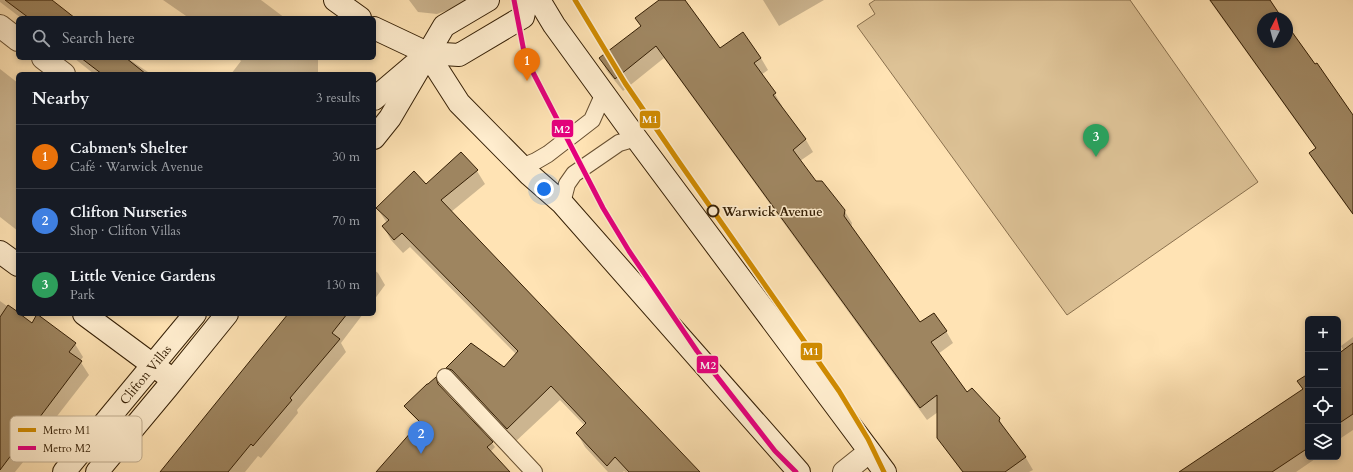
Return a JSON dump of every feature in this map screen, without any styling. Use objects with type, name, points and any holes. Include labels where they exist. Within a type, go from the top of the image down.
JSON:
[{"type":"street","points":[[335,0],[357,16]]},
{"type":"street","points":[[376,136],[390,118],[444,26],[488,0]]},
{"type":"street","points":[[376,29],[427,54],[459,55],[523,17],[528,0]]},
{"type":"street","points":[[539,0],[554,25],[636,138],[885,472]]},
{"type":"street","points":[[0,26],[16,38]]},
{"type":"street","points":[[376,97],[427,54]]},
{"type":"street","points":[[427,54],[459,103],[521,167],[562,203],[799,472]]},
{"type":"street","points":[[45,60],[61,72]]},
{"type":"street","points":[[0,252],[16,264]]},
{"type":"street","points":[[87,316],[174,381]]},
{"type":"street","name":"Clifton Villas","points":[[111,416],[193,316]]},
{"type":"street","name":"Clifton Villas","points":[[142,419],[225,316]]},
{"type":"street","points":[[844,472],[869,452]]},
{"type":"street","name":"Clifton Villas","points":[[64,472],[72,462]]},
{"type":"street","name":"Clifton Villas","points":[[97,472],[105,462]]},
{"type":"lane","points":[[521,167],[548,154],[592,120],[604,93]]},
{"type":"lane","points":[[562,203],[567,184],[574,174],[619,143],[636,138]]},
{"type":"lane","points":[[445,377],[534,472]]},
{"type":"shaded area","points":[[875,0],[1130,0],[1258,182],[1067,315],[857,26],[875,14],[869,4]]},
{"type":"building","points":[[5,0],[52,0],[72,16],[26,16]]},
{"type":"building","points":[[659,0],[685,0],[720,48],[743,32],[761,58],[754,63],[776,93],[773,95],[806,139],[793,150],[816,181],[822,181],[845,210],[844,216],[920,322],[934,313],[947,331],[931,342],[967,392],[972,388],[1000,418],[999,421],[1026,457],[1005,472],[963,472],[937,438],[937,395],[920,408],[656,46],[615,79],[599,58],[641,26],[635,18]]},
{"type":"building","points":[[1210,0],[1270,0],[1278,12],[1257,12],[1257,48],[1293,48],[1293,33],[1315,64],[1317,63],[1353,115],[1353,214],[1309,153],[1316,148]]},
{"type":"building","points":[[84,60],[128,60],[144,72],[99,72]]},
{"type":"building","points":[[461,152],[478,170],[441,200],[700,472],[629,472],[615,457],[607,466],[576,433],[586,423],[551,386],[507,429],[452,370],[446,368],[471,343],[504,367],[518,351],[402,233],[394,240],[382,226],[389,220],[376,208],[414,171],[426,184]]},
{"type":"building","points":[[8,305],[16,311],[16,316],[23,316],[32,323],[36,316],[40,316],[76,343],[69,352],[82,361],[41,416],[10,416],[10,457],[0,470],[0,317]]},
{"type":"building","points":[[286,316],[345,316],[332,333],[340,339],[290,398],[292,400],[253,446],[251,444],[228,472],[160,472]]},
{"type":"building","points":[[1353,343],[1353,414],[1341,422],[1341,352]]},
{"type":"building","points":[[1305,376],[1305,450],[1272,472],[1179,472],[1303,389],[1297,381]]},
{"type":"building","points":[[436,377],[438,384],[493,442],[487,447],[510,472],[376,472],[420,422],[404,406]]},
{"type":"metro line","name":"M2","points":[[514,0],[525,57],[603,208],[629,251],[697,351],[775,451],[796,472]]},
{"type":"metro line","name":"M1","points":[[575,0],[625,83],[839,391],[868,439],[884,472]]},
{"type":"place","name":"Cabmen's Shelter","points":[[527,81]]},
{"type":"place","name":"Little Venice Gardens","points":[[1096,157]]},
{"type":"place","name":"Warwick Avenue","points":[[713,211]]},
{"type":"place","name":"Clifton Nurseries","points":[[421,454]]}]
